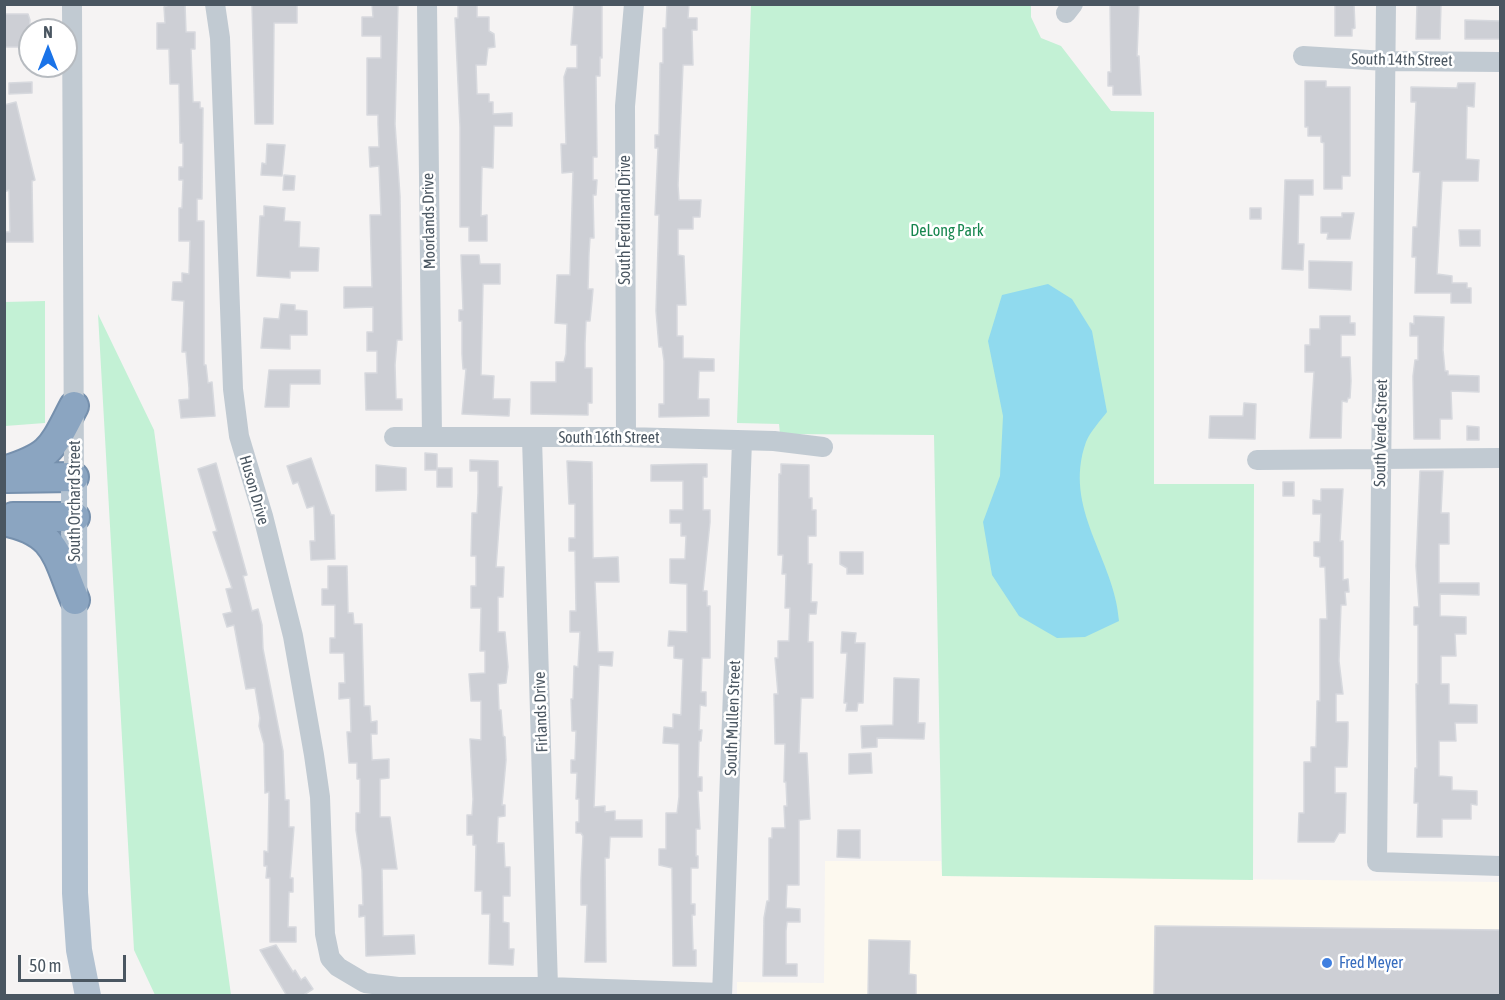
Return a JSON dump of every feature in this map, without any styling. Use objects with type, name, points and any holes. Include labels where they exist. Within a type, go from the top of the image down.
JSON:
[{"type":"highway","points":[[4,471],[32,462],[50,450],[74,406]]},
{"type":"highway","points":[[4,478],[74,477]]},
{"type":"highway","points":[[4,519],[75,517]]},
{"type":"highway","points":[[4,519],[30,526],[52,544],[75,600]]},
{"type":"main road","name":"South Orchard Street","points":[[74,477],[75,893],[79,950],[88,996]]},
{"type":"street","name":"South Orchard Street","points":[[72,4],[74,477]]},
{"type":"street","name":"Huson Drive","points":[[215,4],[220,38],[230,337],[237,424],[293,636],[320,797],[325,934],[330,958],[338,967],[364,983],[398,987],[548,987]]},
{"type":"street","name":"Moorlands Drive","points":[[427,4],[432,437]]},
{"type":"street","name":"South Ferdinand Drive","points":[[626,436],[625,106],[634,4]]},
{"type":"street","name":"South Verde Street","points":[[1386,4],[1377,862],[1500,866]]},
{"type":"street","name":"South 14th Street","points":[[1303,56],[1386,61],[1500,62]]},
{"type":"street","name":"South 16th Street","points":[[394,437],[626,436],[774,441],[823,447]]},
{"type":"street","name":"Firlands Drive","points":[[532,438],[548,987]]},
{"type":"street","name":"South Mullen Street","points":[[722,994],[742,441]]},
{"type":"street","points":[[1257,460],[1500,458]]},
{"type":"street","points":[[548,987],[722,994]]},
{"type":"shaded area","points":[[825,861],[941,861],[942,876],[1500,882],[1500,995],[737,996],[737,982],[824,983]]},
{"type":"green space","name":"DeLong Park","points":[[751,5],[1031,5],[1031,17],[1041,38],[1061,46],[1111,111],[1154,112],[1154,484],[1254,484],[1253,880],[942,876],[934,435],[780,434],[779,424],[737,423]]},
{"type":"green space","points":[[45,301],[45,423],[5,426],[5,302]]},
{"type":"green space","points":[[98,314],[154,430],[231,995],[155,995],[134,950]]},
{"type":"water","points":[[1048,284],[1072,299],[1092,331],[1107,412],[1086,442],[1080,466],[1080,490],[1092,533],[1109,576],[1119,621],[1085,637],[1057,638],[1019,616],[992,575],[983,522],[1000,476],[1003,416],[988,341],[1002,295]]},
{"type":"building","points":[[171,4],[185,4],[186,32],[195,32],[195,49],[191,49],[193,102],[200,102],[200,108],[203,108],[202,199],[197,199],[197,221],[204,221],[204,365],[206,365],[208,383],[212,382],[215,416],[181,418],[179,400],[189,399],[189,388],[186,352],[182,352],[184,301],[172,300],[173,282],[182,282],[182,273],[189,274],[190,241],[179,241],[179,208],[182,208],[183,180],[179,180],[179,167],[183,167],[183,143],[180,143],[179,84],[170,84],[169,49],[157,49],[157,23],[165,23],[164,7]]},
{"type":"building","points":[[252,4],[297,4],[297,23],[274,23],[273,124],[255,124]]},
{"type":"building","points":[[372,4],[398,4],[395,124],[400,196],[402,340],[397,340],[395,365],[396,399],[402,399],[402,410],[366,410],[365,373],[377,373],[377,351],[367,351],[367,332],[373,332],[373,307],[344,308],[344,287],[372,287],[370,215],[381,215],[379,166],[370,167],[369,147],[379,147],[378,115],[367,115],[367,58],[381,58],[381,36],[362,36],[362,17],[373,17]]},
{"type":"building","points":[[458,4],[477,4],[477,17],[489,17],[489,31],[494,34],[495,47],[488,48],[486,65],[476,65],[477,94],[489,94],[489,102],[493,102],[493,114],[512,113],[512,126],[494,126],[493,168],[482,167],[481,216],[487,215],[487,241],[469,241],[469,227],[460,227],[460,127],[455,18],[458,18]]},
{"type":"building","points":[[574,4],[602,4],[602,58],[600,57],[600,76],[596,76],[597,157],[593,157],[593,180],[597,180],[596,195],[593,195],[594,238],[590,238],[589,254],[588,289],[593,289],[590,321],[586,321],[585,343],[585,368],[592,368],[592,403],[588,403],[588,415],[531,414],[531,382],[556,382],[556,362],[564,362],[566,354],[567,324],[555,323],[557,275],[570,275],[573,172],[562,173],[561,144],[566,144],[564,77],[567,68],[577,68],[577,45],[571,45]]},
{"type":"building","points":[[667,4],[689,4],[688,18],[697,18],[697,30],[692,30],[693,65],[683,65],[678,185],[679,200],[701,200],[700,217],[693,217],[693,229],[678,229],[678,255],[684,256],[686,305],[677,305],[677,336],[683,336],[683,358],[714,359],[714,371],[699,371],[698,399],[709,399],[709,416],[659,417],[659,404],[664,404],[664,361],[662,347],[659,347],[656,311],[659,215],[655,215],[658,148],[655,148],[655,135],[659,135],[660,63],[663,63],[663,28],[666,28]]},
{"type":"building","points":[[1110,4],[1139,4],[1137,56],[1139,56],[1141,95],[1113,95],[1113,86],[1108,86],[1108,72],[1111,72]]},
{"type":"building","points":[[1335,4],[1354,4],[1355,28],[1352,29],[1352,36],[1335,36]]},
{"type":"building","points":[[1417,4],[1441,4],[1440,39],[1416,39]]},
{"type":"building","points":[[4,14],[28,14],[29,18],[18,18],[18,47],[4,47]]},
{"type":"building","points":[[1465,20],[1500,21],[1500,39],[1465,39]]},
{"type":"building","points":[[1305,81],[1326,81],[1326,87],[1350,87],[1350,176],[1342,176],[1342,189],[1324,189],[1324,143],[1321,142],[1321,136],[1308,136],[1308,127],[1305,127]]},
{"type":"building","points":[[32,82],[32,93],[9,94],[9,83]]},
{"type":"building","points":[[1458,83],[1475,83],[1474,107],[1467,106],[1466,159],[1479,160],[1478,181],[1442,181],[1437,274],[1452,276],[1452,283],[1467,283],[1467,288],[1471,288],[1471,303],[1451,303],[1451,293],[1415,293],[1416,257],[1412,257],[1413,227],[1417,227],[1420,172],[1413,172],[1416,102],[1411,102],[1411,87],[1457,88]]},
{"type":"building","points":[[16,102],[35,180],[32,181],[33,242],[4,242],[4,232],[10,232],[9,190],[4,192],[4,105]]},
{"type":"building","points":[[267,144],[285,145],[282,176],[261,175],[262,163],[266,164]]},
{"type":"building","points":[[284,175],[295,176],[294,190],[283,190]]},
{"type":"building","points":[[1285,180],[1313,180],[1313,195],[1299,195],[1298,244],[1304,244],[1303,270],[1282,269]]},
{"type":"building","points":[[264,206],[285,208],[284,221],[300,222],[299,247],[319,248],[318,271],[290,271],[290,278],[257,276],[260,216],[264,216]]},
{"type":"building","points":[[1250,208],[1261,208],[1261,219],[1250,219]]},
{"type":"building","points":[[1342,213],[1354,213],[1350,239],[1327,239],[1328,233],[1321,233],[1321,217],[1342,217]]},
{"type":"building","points":[[1459,230],[1480,230],[1480,246],[1460,246]]},
{"type":"building","points":[[461,255],[479,255],[480,264],[500,264],[500,284],[483,284],[481,375],[494,376],[493,399],[510,399],[509,416],[462,414],[466,369],[463,369],[462,321],[459,321],[459,310],[463,310]]},
{"type":"building","points":[[1309,261],[1352,262],[1351,290],[1309,288]]},
{"type":"building","points":[[281,304],[295,305],[295,310],[307,311],[307,335],[290,335],[290,349],[261,348],[264,318],[279,319]]},
{"type":"building","points":[[1320,316],[1350,316],[1350,323],[1355,323],[1355,335],[1341,335],[1341,357],[1350,357],[1351,381],[1350,398],[1347,402],[1342,401],[1341,438],[1310,438],[1314,372],[1305,372],[1305,345],[1310,345],[1310,329],[1320,329]]},
{"type":"building","points":[[1414,316],[1444,317],[1443,350],[1445,371],[1448,371],[1448,375],[1479,376],[1479,392],[1451,391],[1452,419],[1440,419],[1440,439],[1414,439],[1413,376],[1415,360],[1418,360],[1418,336],[1410,336],[1410,323],[1414,324]]},
{"type":"building","points":[[269,370],[320,370],[320,384],[290,384],[289,407],[265,407]]},
{"type":"building","points":[[1244,403],[1256,404],[1255,439],[1209,438],[1210,416],[1243,416]]},
{"type":"building","points":[[1467,426],[1479,427],[1479,440],[1467,440]]},
{"type":"building","points":[[425,453],[437,454],[437,470],[425,470]]},
{"type":"building","points":[[311,458],[331,515],[334,515],[335,559],[311,560],[310,541],[315,541],[314,506],[307,508],[298,482],[293,484],[287,466]]},
{"type":"building","points":[[470,460],[498,461],[498,487],[502,487],[496,567],[504,567],[503,597],[498,597],[498,632],[505,632],[508,667],[506,683],[498,684],[506,760],[502,805],[505,805],[505,816],[498,817],[497,843],[504,843],[505,867],[510,867],[510,896],[503,896],[503,922],[509,923],[509,949],[514,949],[513,965],[489,964],[490,914],[482,914],[482,891],[475,891],[476,845],[473,845],[473,835],[467,835],[467,815],[472,815],[473,799],[470,739],[481,740],[481,701],[471,701],[469,674],[485,673],[485,651],[480,651],[481,608],[471,608],[471,586],[476,586],[476,556],[471,556],[472,513],[477,513],[478,471],[470,471]]},
{"type":"building","points":[[567,461],[592,462],[593,558],[618,557],[619,582],[595,582],[598,652],[613,652],[612,666],[599,665],[594,807],[605,806],[605,812],[615,811],[615,820],[642,820],[642,837],[610,837],[609,858],[605,858],[606,962],[585,962],[587,905],[581,905],[583,836],[581,833],[576,833],[576,822],[579,822],[579,799],[576,799],[577,773],[571,773],[571,760],[575,760],[576,731],[572,731],[571,699],[573,699],[574,666],[578,667],[580,632],[570,632],[570,611],[576,611],[575,551],[569,551],[569,538],[575,538],[575,504],[569,504]]},
{"type":"building","points":[[216,463],[247,575],[243,576],[252,611],[258,609],[262,625],[263,649],[283,751],[285,800],[289,800],[289,827],[294,827],[290,878],[293,878],[293,892],[289,892],[288,927],[296,927],[296,942],[270,942],[270,878],[266,878],[267,866],[264,866],[264,851],[268,852],[269,792],[265,793],[264,744],[259,726],[260,718],[255,688],[246,689],[234,625],[227,627],[223,614],[232,612],[226,589],[232,588],[213,532],[217,531],[198,469]]},
{"type":"building","points":[[707,464],[707,477],[703,477],[703,510],[710,510],[710,522],[703,591],[707,591],[707,606],[710,606],[710,658],[702,658],[701,692],[706,692],[706,706],[700,705],[699,730],[702,730],[701,741],[699,741],[698,777],[702,777],[702,791],[698,791],[700,829],[696,829],[698,868],[691,868],[691,904],[695,904],[695,915],[692,915],[693,950],[696,950],[696,966],[673,966],[672,868],[659,865],[659,849],[666,849],[666,813],[677,813],[679,797],[679,744],[663,743],[664,727],[673,728],[673,714],[681,715],[683,659],[674,658],[674,646],[668,646],[669,631],[687,632],[687,584],[670,583],[670,559],[685,559],[686,536],[681,536],[681,523],[670,523],[670,510],[683,510],[683,481],[651,481],[651,465]]},
{"type":"building","points":[[781,464],[809,465],[809,498],[812,498],[812,510],[816,510],[816,536],[808,536],[808,564],[812,564],[811,602],[817,602],[816,614],[809,614],[808,642],[813,642],[813,698],[801,698],[799,753],[807,753],[810,819],[799,820],[799,885],[787,885],[786,908],[800,909],[800,922],[787,922],[786,931],[786,964],[797,964],[797,976],[763,976],[764,918],[767,901],[769,901],[769,838],[772,838],[772,828],[785,828],[784,806],[787,806],[786,782],[784,782],[785,744],[775,744],[774,694],[778,694],[775,658],[778,658],[778,641],[789,641],[790,608],[785,608],[786,574],[782,574],[783,555],[778,555]]},
{"type":"building","points":[[376,465],[406,468],[406,490],[376,491]]},
{"type":"building","points":[[437,468],[452,468],[452,487],[437,487]]},
{"type":"building","points":[[1420,471],[1443,471],[1441,513],[1449,513],[1449,544],[1439,544],[1439,583],[1479,583],[1479,595],[1440,594],[1440,616],[1466,617],[1466,634],[1455,634],[1456,656],[1441,656],[1441,684],[1449,684],[1449,704],[1477,705],[1477,723],[1455,723],[1456,741],[1439,741],[1439,776],[1452,777],[1452,790],[1477,791],[1477,805],[1471,804],[1471,819],[1442,819],[1442,837],[1417,837],[1418,803],[1414,803],[1415,768],[1417,768],[1418,625],[1414,625],[1414,607],[1419,607],[1416,566]]},
{"type":"building","points":[[1283,482],[1294,482],[1294,496],[1283,496]]},
{"type":"building","points":[[1321,489],[1343,489],[1340,541],[1343,541],[1343,580],[1348,579],[1349,592],[1345,592],[1346,605],[1341,605],[1339,661],[1343,694],[1336,694],[1336,722],[1348,722],[1348,737],[1347,767],[1335,767],[1335,793],[1346,793],[1345,833],[1339,833],[1334,842],[1298,842],[1299,813],[1304,813],[1304,762],[1311,762],[1311,747],[1316,747],[1317,701],[1320,701],[1320,619],[1327,619],[1325,567],[1320,567],[1320,557],[1314,556],[1314,542],[1320,542],[1321,514],[1313,514],[1313,500],[1321,501]]},
{"type":"building","points":[[840,552],[863,552],[863,574],[847,574],[847,568],[840,564]]},
{"type":"building","points":[[328,566],[347,566],[348,613],[353,613],[354,624],[362,624],[364,706],[370,706],[371,722],[377,721],[377,734],[371,734],[372,760],[389,759],[389,778],[380,779],[380,817],[390,817],[397,869],[382,869],[383,936],[414,935],[415,954],[366,956],[365,916],[359,917],[359,905],[363,905],[362,870],[356,830],[356,813],[360,813],[360,779],[357,779],[357,763],[349,763],[347,732],[351,732],[350,698],[339,699],[339,683],[345,683],[344,653],[330,653],[330,638],[335,638],[335,605],[322,605],[322,589],[328,589]]},
{"type":"building","points":[[842,632],[856,633],[855,643],[865,643],[863,703],[858,703],[857,711],[846,711],[847,703],[844,703],[847,653],[841,653]]},
{"type":"building","points":[[894,678],[919,679],[918,723],[925,723],[924,739],[877,738],[877,747],[862,748],[861,726],[893,725]]},
{"type":"building","points":[[871,753],[872,773],[849,774],[849,754]]},
{"type":"building","points":[[838,830],[860,830],[860,858],[837,857]]},
{"type":"building","name":"Fred Meyer","points":[[1155,926],[1500,930],[1500,996],[1154,996]]},
{"type":"building","points":[[869,940],[910,941],[909,974],[916,975],[916,996],[868,996]]},
{"type":"building","points":[[276,945],[293,972],[295,970],[301,980],[305,977],[313,989],[302,996],[287,996],[260,950]]},
{"type":"place","name":"Fred Meyer","points":[[1327,963]]}]
